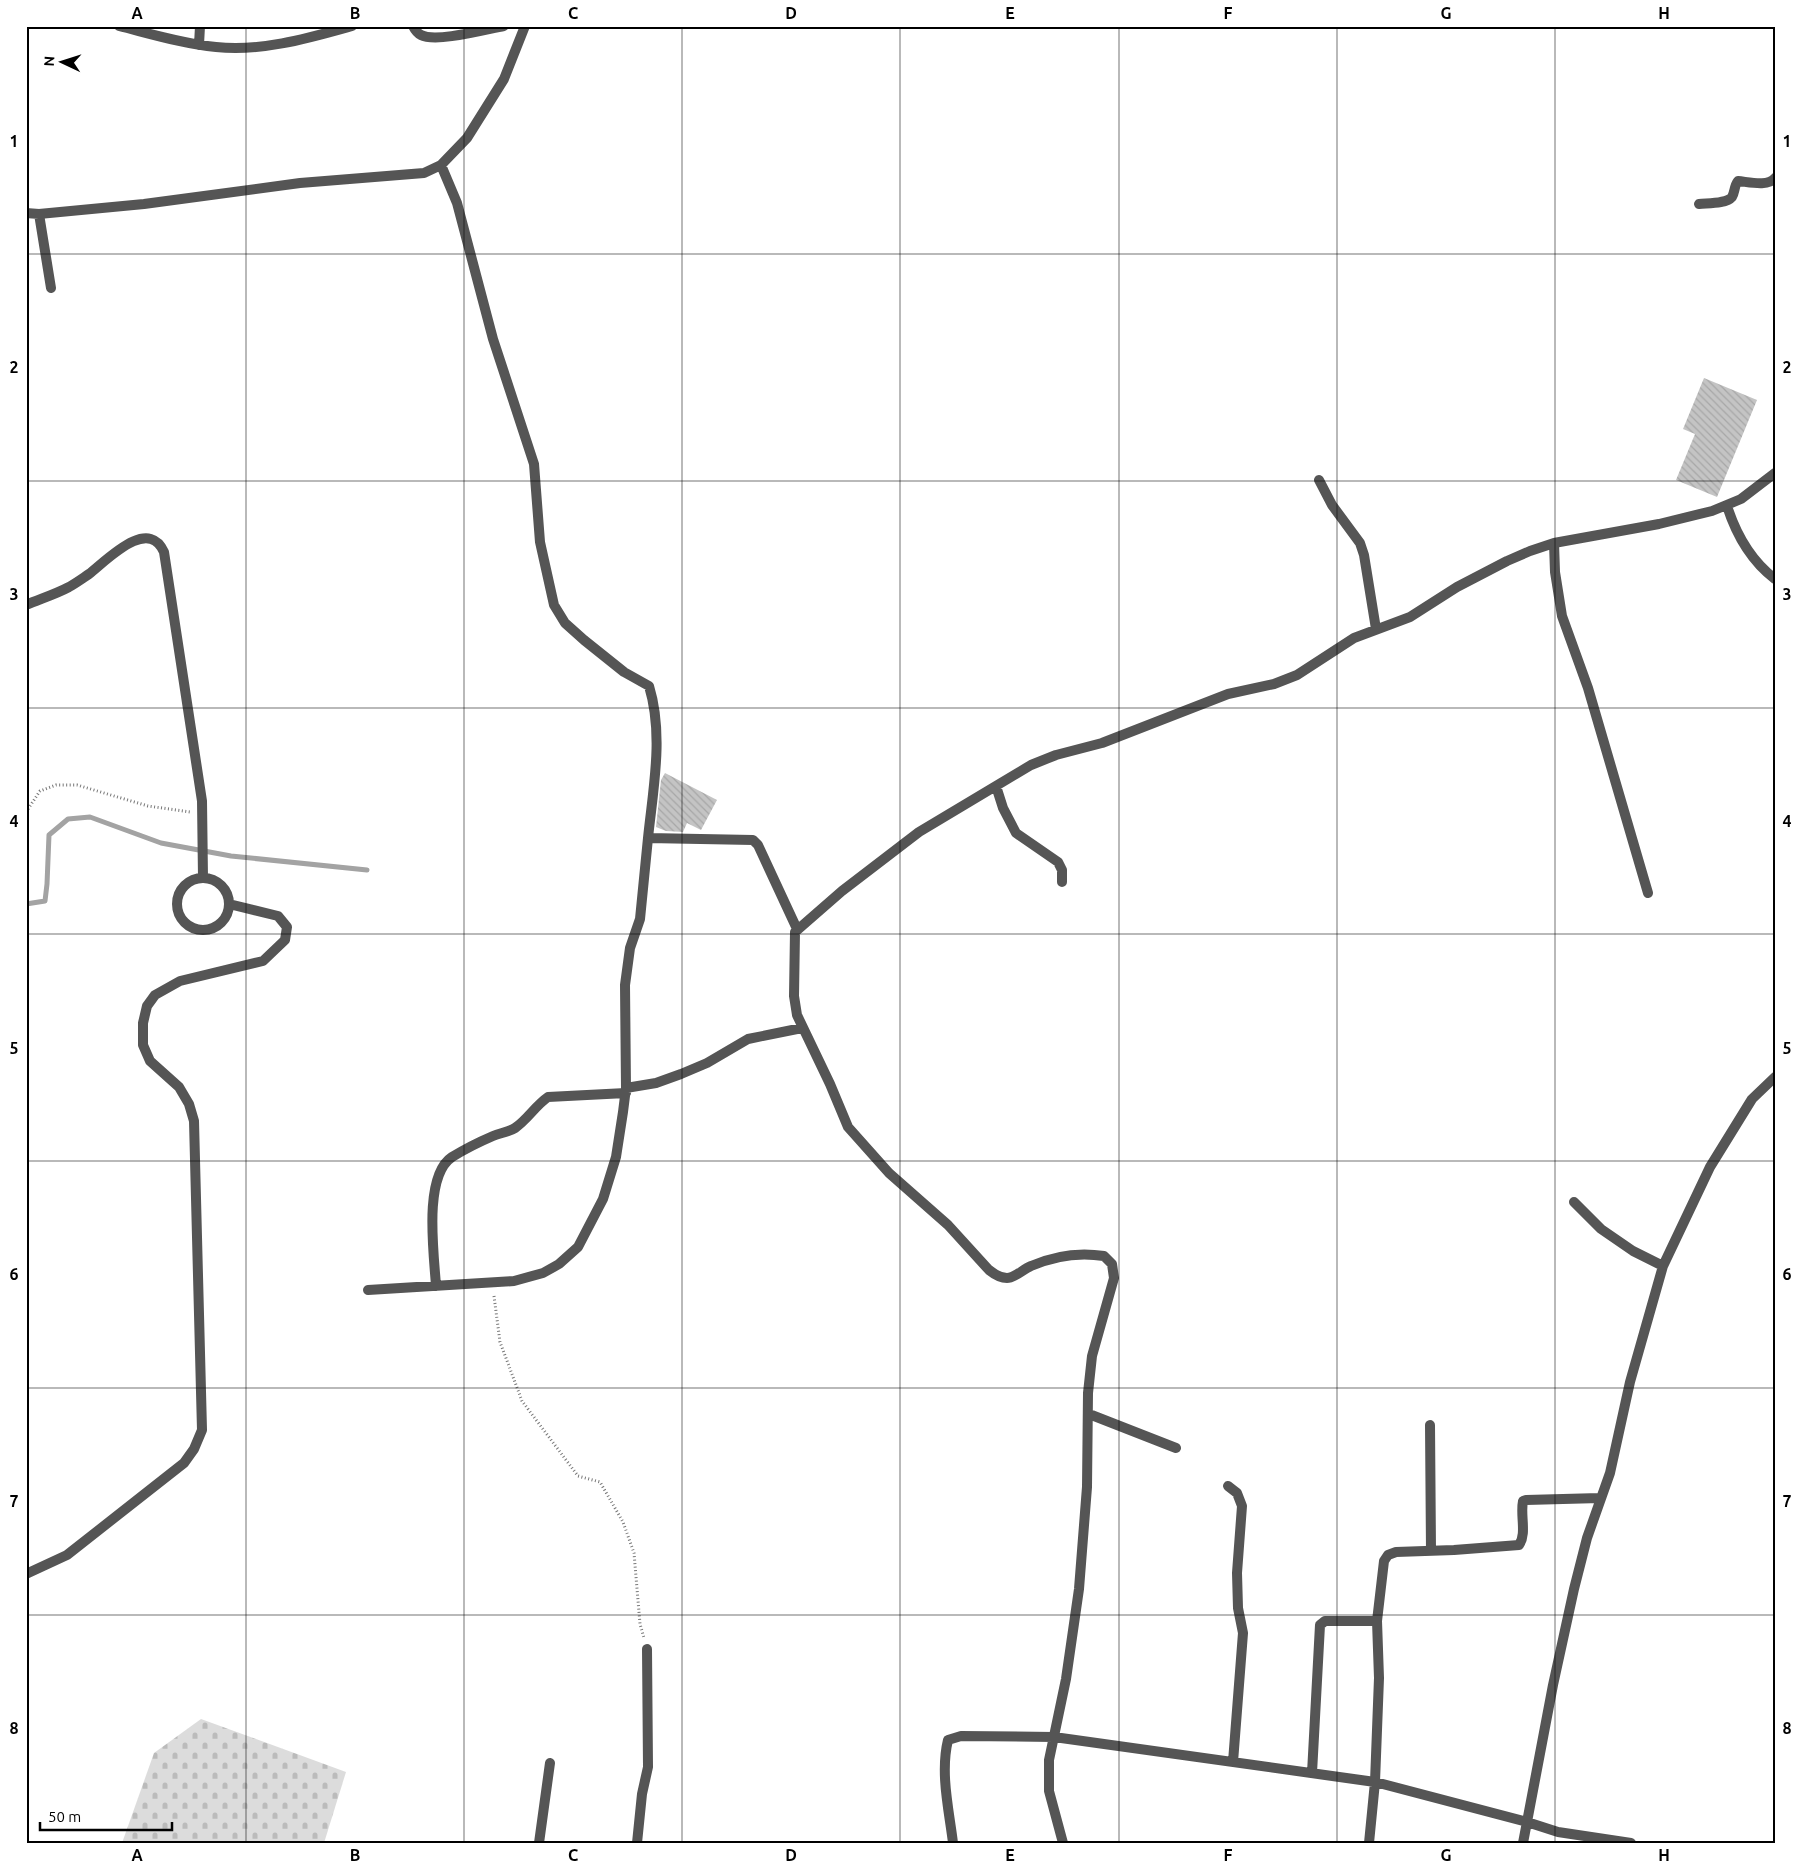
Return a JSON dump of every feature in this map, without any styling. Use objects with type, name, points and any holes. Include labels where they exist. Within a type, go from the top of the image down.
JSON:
[{"type":"street","points":[[119,26],[216,48],[244,48],[304,39],[352,26]]},
{"type":"street","points":[[200,26],[200,45]]},
{"type":"street","points":[[413,26],[421,35],[434,37],[451,36],[504,26]]},
{"type":"street","points":[[26,213],[39,214],[144,204],[300,183],[424,173],[441,165],[467,138],[496,95],[525,26]]},
{"type":"street","points":[[368,1290],[514,1281],[543,1273],[559,1264],[578,1247],[603,1199],[616,1157],[626,1091],[625,985],[630,948],[640,919],[655,769],[656,732],[654,706],[649,686],[624,672],[584,640],[565,623],[554,605],[540,542],[536,510],[534,464],[493,339],[457,204],[441,165]]},
{"type":"street","points":[[1699,204],[1727,201],[1732,197],[1738,181],[1764,183],[1770,182],[1775,178]]},
{"type":"street","points":[[39,214],[51,288]]},
{"type":"street","points":[[1063,1843],[1049,1791],[1049,1760],[1066,1679],[1079,1589],[1087,1487],[1088,1394],[1092,1356],[1114,1278],[1112,1264],[1104,1256],[1076,1255],[1051,1259],[1007,1278],[997,1276],[989,1270],[948,1225],[889,1173],[848,1127],[812,1044],[802,1028],[797,1015],[794,996],[794,934],[797,929],[842,890],[919,832],[1031,765],[1056,755],[1102,742],[1228,694],[1274,684],[1297,674],[1354,638],[1410,617],[1457,587],[1507,561],[1554,543],[1683,519],[1727,506],[1754,491],[1775,473]]},
{"type":"street","points":[[1318,480],[1332,506],[1360,543],[1364,555],[1376,629]]},
{"type":"street","points":[[1727,506],[1735,530],[1742,543],[1767,573],[1775,578]]},
{"type":"street","points":[[26,605],[67,588],[88,574],[118,549],[140,539],[153,538],[160,544],[164,552],[191,720],[202,813],[203,872]]},
{"type":"street","points":[[1554,543],[1555,572],[1562,616],[1588,688],[1648,893]]},
{"type":"street","points":[[996,786],[1003,808],[1016,832],[1058,862],[1062,870],[1062,882]]},
{"type":"street","points":[[648,838],[753,840],[758,845],[797,929]]},
{"type":"street","points":[[203,872],[226,891],[229,904],[226,917],[216,927],[203,930],[190,927],[180,917],[177,904],[180,891],[203,872]]},
{"type":"street","points":[[26,1574],[67,1555],[184,1463],[194,1449],[202,1430],[194,1121],[189,1104],[179,1087],[150,1061],[143,1045],[143,1023],[147,1006],[155,995],[180,981],[263,961],[286,940],[287,927],[278,916],[229,904]]},
{"type":"street","points":[[436,1286],[432,1235],[435,1188],[442,1167],[451,1158],[495,1135],[513,1130],[526,1119],[538,1104],[548,1097],[626,1091],[681,1074],[707,1063],[748,1039],[802,1028]]},
{"type":"street","points":[[1524,1843],[1553,1685],[1574,1589],[1587,1538],[1610,1473],[1630,1382],[1663,1266],[1710,1167],[1752,1099],[1775,1077]]},
{"type":"street","points":[[1574,1202],[1602,1229],[1633,1251],[1663,1266]]},
{"type":"street","points":[[1089,1414],[1176,1448]]},
{"type":"street","points":[[1430,1425],[1431,1551]]},
{"type":"street","points":[[1228,1486],[1236,1493],[1242,1506],[1237,1573],[1238,1608],[1243,1633],[1233,1762]]},
{"type":"street","points":[[1368,1843],[1375,1782],[1379,1678],[1377,1621],[1384,1561],[1388,1555],[1396,1552],[1519,1545],[1522,1540],[1523,1501],[1600,1498]]},
{"type":"street","points":[[1312,1773],[1320,1625],[1325,1622],[1377,1621]]},
{"type":"street","points":[[637,1843],[642,1794],[648,1767],[647,1649]]},
{"type":"street","points":[[953,1843],[945,1766],[948,1740],[961,1736],[1054,1737],[1375,1782],[1558,1832],[1631,1843]]},
{"type":"street","points":[[539,1843],[550,1762]]},
{"type":"path","points":[[26,812],[40,791],[56,785],[77,785],[148,806],[202,813]]},
{"type":"path","points":[[493,1282],[500,1342],[522,1401],[578,1476],[600,1482],[623,1522],[634,1554],[640,1624],[647,1649]]},
{"type":"green space","points":[[201,1719],[346,1772],[324,1843],[122,1843],[154,1753]]},
{"type":"building","points":[[1704,378],[1757,400],[1717,497],[1676,480],[1695,434],[1683,429]]},
{"type":"building","points":[[665,773],[717,800],[701,830],[687,823],[683,832],[666,831],[656,827],[661,780]]},
{"type":"waterway","points":[[26,904],[45,901],[49,835],[68,819],[90,817],[161,843],[231,856],[367,870]]}]
